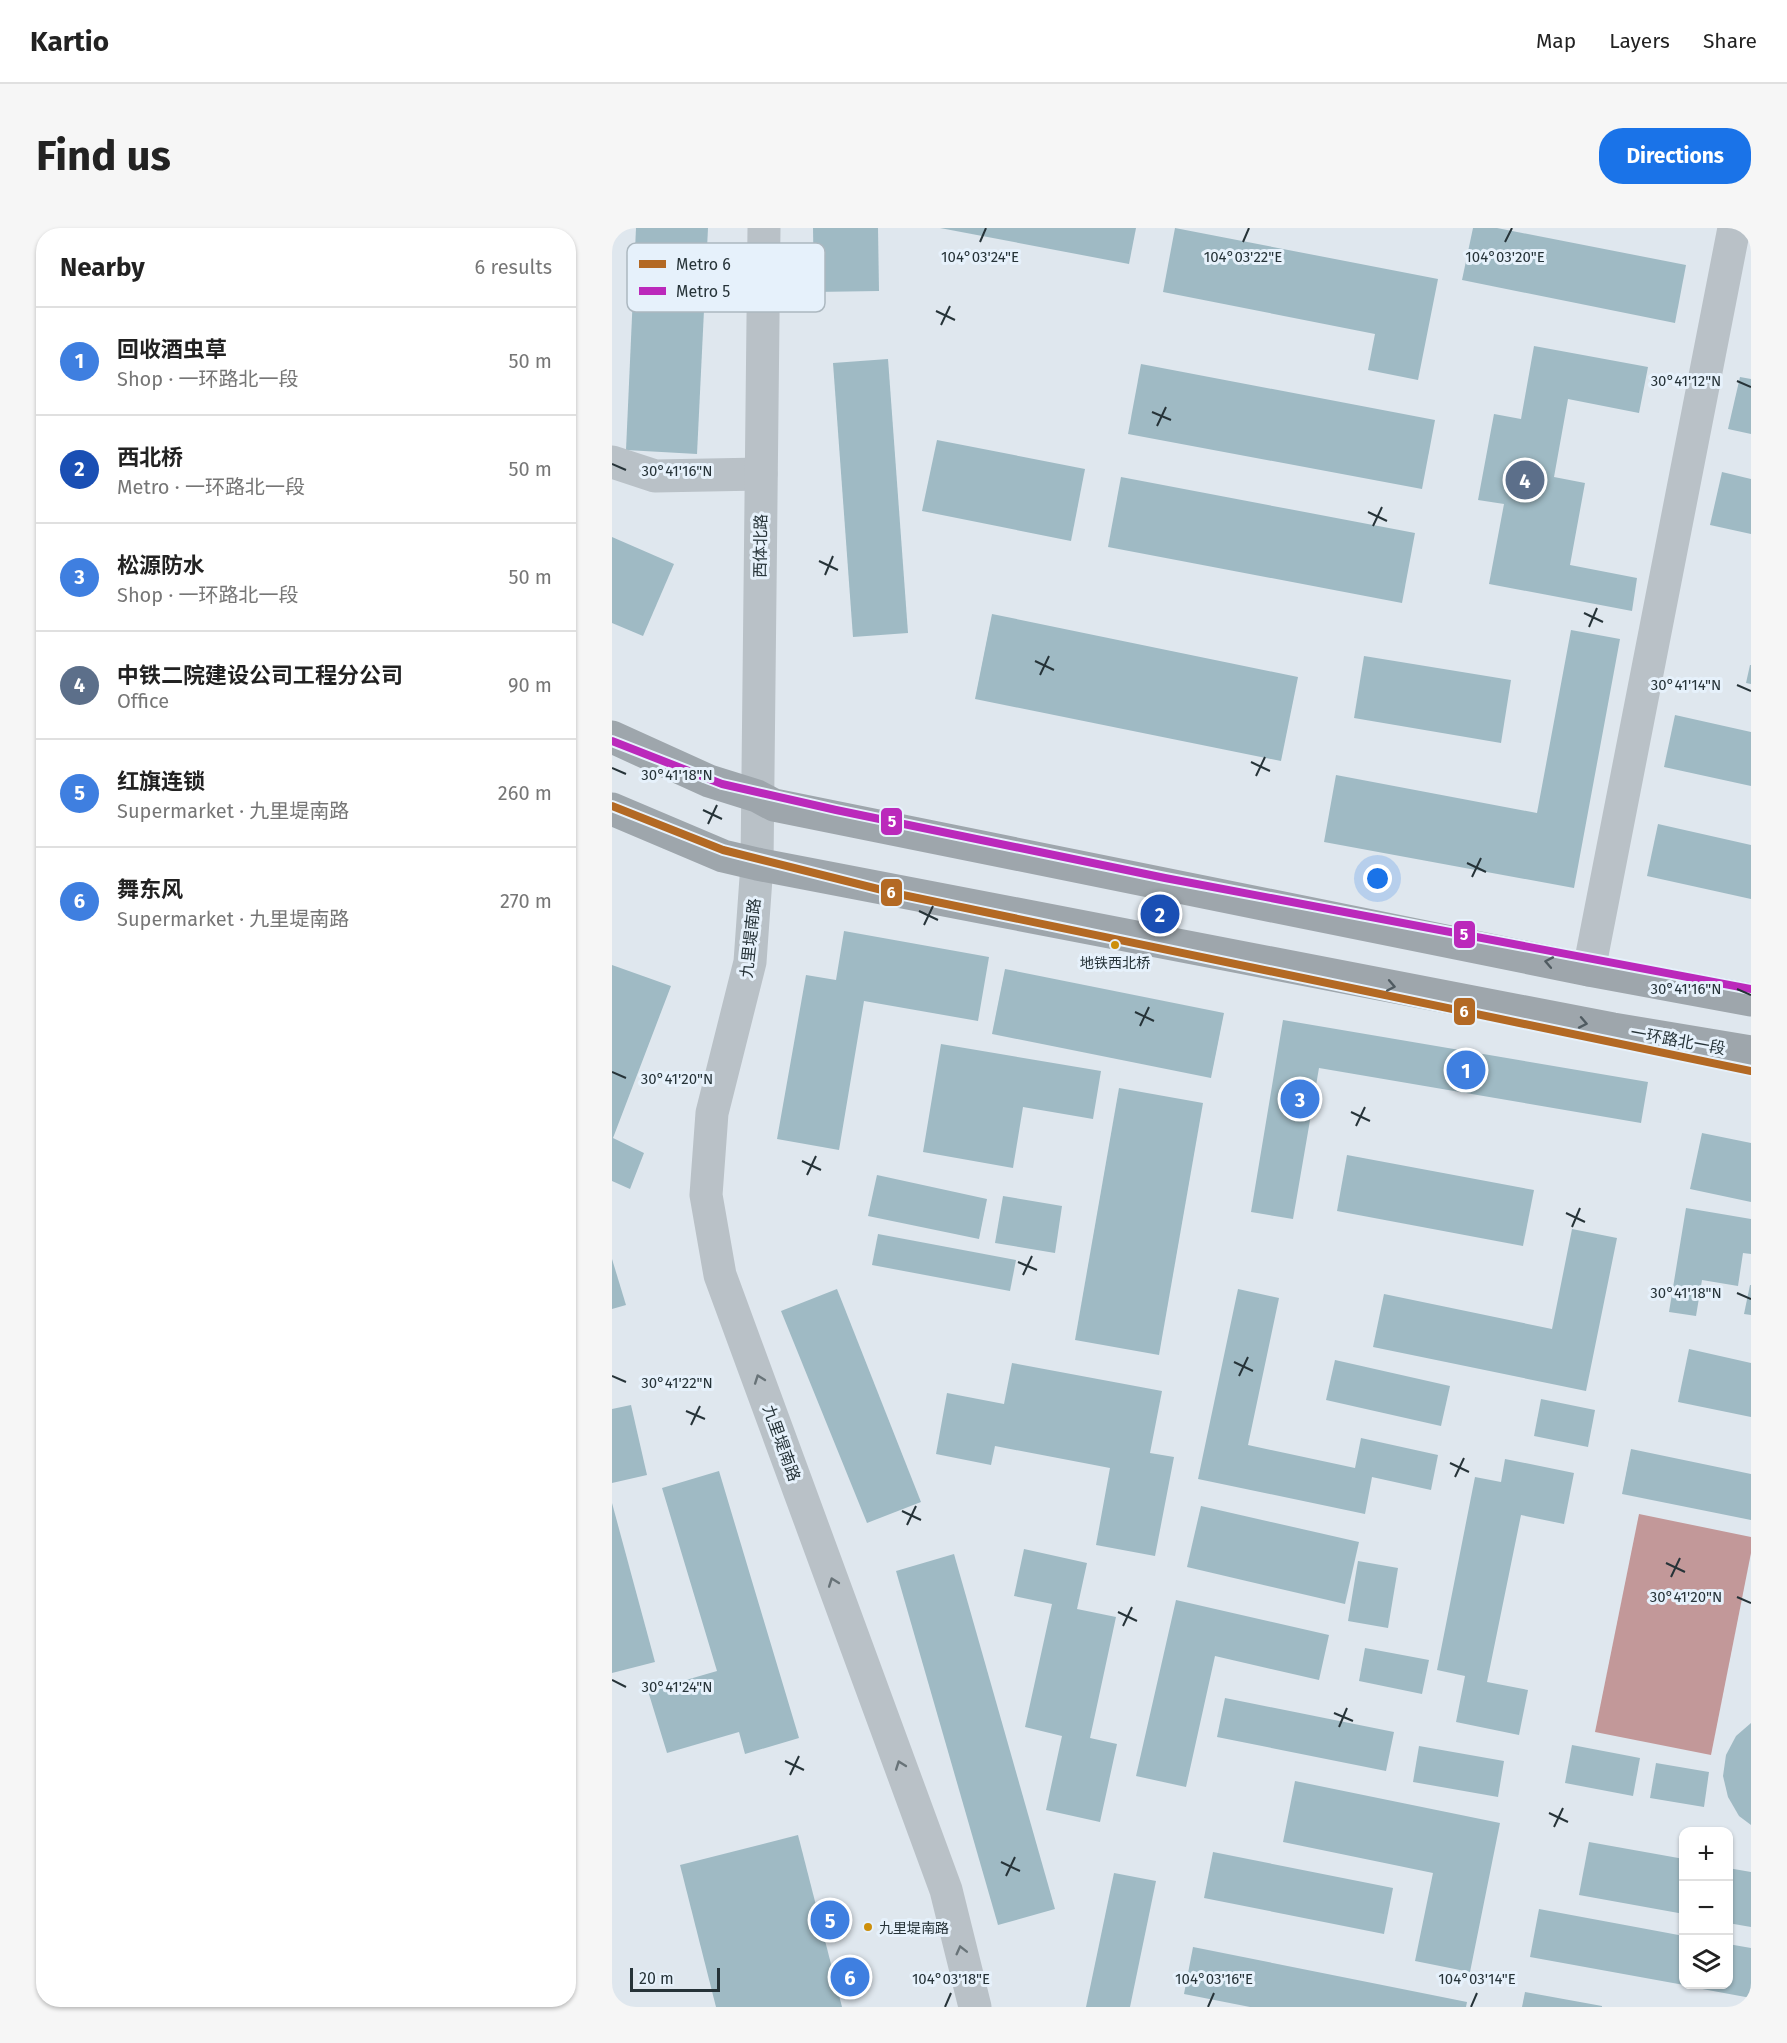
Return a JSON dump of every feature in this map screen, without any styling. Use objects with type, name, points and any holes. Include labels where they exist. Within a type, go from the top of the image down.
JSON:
[{"type":"main road","points":[[612,737],[709,781],[766,800],[1588,970],[1751,999]]},
{"type":"main road","name":"一环路北一段","points":[[612,809],[714,852],[757,864],[1613,1029],[1751,1052]]},
{"type":"street","name":"西体北路","points":[[764,228],[764,243]]},
{"type":"street","points":[[1588,970],[1734,228]]},
{"type":"street","name":"西体北路","points":[[757,864],[766,800],[761,474],[763,312]]},
{"type":"street","points":[[612,462],[655,476],[761,474]]},
{"type":"street","name":"九里堤南路","points":[[757,864],[750,962],[712,1113],[706,1195],[720,1275],[946,1890],[975,2007]]},
{"type":"shaded area","points":[[1639,1514],[1751,1537],[1751,1553],[1711,1755],[1595,1732]]},
{"type":"building","points":[[636,228],[708,228],[707,243],[635,243]]},
{"type":"building","points":[[813,228],[878,228],[879,291],[825,292],[825,243],[813,243]]},
{"type":"building","points":[[940,228],[1136,228],[1129,264]]},
{"type":"building","points":[[1175,228],[1438,279],[1418,380],[1368,370],[1375,334],[1163,292]]},
{"type":"building","points":[[1473,228],[1497,228],[1686,265],[1675,323],[1462,280]]},
{"type":"building","points":[[632,312],[704,312],[697,454],[626,450]]},
{"type":"building","points":[[1534,346],[1648,367],[1639,413],[1568,399],[1554,477],[1585,483],[1570,565],[1637,578],[1632,611],[1489,584],[1504,504],[1478,500],[1494,414],[1521,419]]},
{"type":"building","points":[[888,359],[908,633],[853,637],[833,363]]},
{"type":"building","points":[[1141,364],[1435,420],[1422,489],[1128,434]]},
{"type":"building","points":[[1740,377],[1751,379],[1751,434],[1728,429]]},
{"type":"building","points":[[937,440],[1085,469],[1071,541],[922,511]]},
{"type":"building","points":[[1722,472],[1751,479],[1751,534],[1710,525]]},
{"type":"building","points":[[1121,477],[1415,533],[1402,603],[1108,547]]},
{"type":"building","points":[[612,537],[674,564],[643,636],[612,623]]},
{"type":"building","points":[[992,614],[1298,677],[1281,761],[975,699]]},
{"type":"building","points":[[1571,630],[1620,639],[1574,888],[1324,842],[1336,775],[1537,813]]},
{"type":"building","points":[[1364,656],[1511,680],[1501,743],[1354,718]]},
{"type":"building","points":[[1751,665],[1751,684],[1746,683]]},
{"type":"building","points":[[1675,715],[1751,732],[1751,786],[1664,767]]},
{"type":"building","points":[[1658,824],[1751,845],[1751,899],[1647,876]]},
{"type":"building","points":[[844,931],[989,957],[978,1021],[864,1001],[839,1150],[777,1139],[806,975],[836,980]]},
{"type":"building","points":[[612,965],[671,986],[613,1138],[644,1153],[630,1189],[612,1181]]},
{"type":"building","points":[[1005,969],[1224,1013],[1211,1078],[992,1034]]},
{"type":"building","points":[[1283,1020],[1648,1082],[1641,1123],[1319,1068],[1293,1219],[1251,1212]]},
{"type":"building","points":[[941,1044],[1101,1071],[1093,1119],[1023,1107],[1013,1168],[923,1152]]},
{"type":"building","points":[[1119,1088],[1203,1103],[1159,1355],[1075,1340]]},
{"type":"building","points":[[1702,1133],[1751,1143],[1751,1202],[1690,1189]]},
{"type":"building","points":[[1347,1155],[1534,1190],[1523,1246],[1337,1211]]},
{"type":"building","points":[[877,1175],[987,1199],[979,1239],[868,1216]]},
{"type":"building","points":[[1003,1196],[1062,1206],[1055,1253],[995,1243]]},
{"type":"building","points":[[1686,1208],[1751,1219],[1751,1254],[1743,1253],[1738,1286],[1702,1280],[1696,1316],[1669,1312]]},
{"type":"building","points":[[1572,1229],[1617,1238],[1586,1391],[1373,1347],[1384,1294],[1552,1329]]},
{"type":"building","points":[[878,1234],[1016,1260],[1010,1291],[872,1265]]},
{"type":"building","points":[[612,1259],[626,1305],[612,1309]]},
{"type":"building","points":[[1751,1285],[1751,1315],[1744,1314]]},
{"type":"building","points":[[837,1289],[921,1502],[867,1523],[781,1311]]},
{"type":"building","points":[[1238,1289],[1279,1298],[1248,1445],[1355,1468],[1361,1438],[1438,1455],[1431,1490],[1372,1477],[1365,1514],[1198,1479]]},
{"type":"building","points":[[1689,1349],[1751,1363],[1751,1417],[1678,1402]]},
{"type":"building","points":[[1335,1360],[1450,1386],[1441,1426],[1326,1400]]},
{"type":"building","points":[[1012,1363],[1162,1391],[1150,1453],[1174,1457],[1155,1556],[1096,1545],[1110,1468],[995,1446],[991,1465],[936,1454],[947,1393],[1004,1404]]},
{"type":"building","points":[[1541,1399],[1595,1410],[1588,1447],[1534,1436]]},
{"type":"building","points":[[631,1405],[647,1475],[612,1483],[612,1409]]},
{"type":"building","points":[[1631,1449],[1751,1474],[1751,1520],[1622,1494]]},
{"type":"building","points":[[1505,1459],[1574,1473],[1564,1524],[1521,1515],[1487,1682],[1528,1690],[1519,1735],[1456,1722],[1465,1676],[1437,1670],[1475,1477],[1501,1482]]},
{"type":"building","points":[[719,1471],[799,1738],[745,1754],[739,1732],[667,1753],[648,1691],[717,1671],[662,1488]]},
{"type":"building","points":[[612,1503],[655,1662],[612,1673]]},
{"type":"building","points":[[1201,1506],[1359,1542],[1345,1604],[1187,1567]]},
{"type":"building","points":[[1024,1549],[1087,1563],[1077,1609],[1116,1617],[1090,1738],[1117,1744],[1100,1822],[1046,1810],[1062,1736],[1025,1727],[1052,1604],[1014,1596]]},
{"type":"building","points":[[954,1554],[1055,1909],[998,1925],[896,1571]]},
{"type":"building","points":[[1358,1561],[1398,1568],[1388,1628],[1348,1621]]},
{"type":"building","points":[[1176,1600],[1329,1635],[1319,1680],[1215,1656],[1186,1787],[1136,1776]]},
{"type":"building","points":[[1365,1648],[1429,1660],[1422,1694],[1359,1681]]},
{"type":"building","points":[[1225,1698],[1394,1732],[1386,1771],[1217,1737]]},
{"type":"building","points":[[1751,1723],[1751,1825],[1739,1816],[1728,1797],[1723,1776],[1726,1755],[1736,1736]]},
{"type":"building","points":[[1572,1745],[1640,1758],[1633,1796],[1565,1783]]},
{"type":"building","points":[[1419,1746],[1504,1761],[1498,1797],[1413,1782]]},
{"type":"building","points":[[1656,1763],[1709,1772],[1704,1807],[1650,1798]]},
{"type":"building","points":[[1295,1781],[1500,1823],[1470,1972],[1415,1961],[1433,1873],[1283,1842]]},
{"type":"building","points":[[798,1835],[842,2007],[716,2007],[680,1865]]},
{"type":"building","points":[[1589,1842],[1679,1858],[1679,1913],[1579,1895]]},
{"type":"building","points":[[1213,1852],[1393,1888],[1384,1934],[1204,1898]]},
{"type":"building","points":[[1733,1869],[1751,1872],[1751,1927],[1733,1924]]},
{"type":"building","points":[[1114,1873],[1156,1881],[1130,2007],[1086,2007]]},
{"type":"building","points":[[1539,1909],[1679,1935],[1679,1984],[1530,1957]]},
{"type":"building","points":[[1733,1945],[1751,1948],[1751,1998],[1702,1989],[1733,1989]]},
{"type":"building","points":[[1193,1947],[1467,2002],[1466,2007],[1250,2007],[1184,1994]]},
{"type":"building","points":[[1525,1992],[1602,2006],[1602,2007],[1522,2007]]},
{"type":"metro line","name":"5","points":[[612,741],[722,784],[836,810],[1165,878],[1751,989]]},
{"type":"metro line","name":"6","points":[[612,806],[723,850],[898,894],[1751,1071]]},
{"type":"place","name":"中铁二院建设公司工程分公司","points":[[1525,480]]},
{"type":"place","name":"西北桥","points":[[1160,914]]},
{"type":"place","name":"地铁西北桥","points":[[1115,945]]},
{"type":"place","name":"回收酒虫草","points":[[1466,1070]]},
{"type":"place","name":"松源防水","points":[[1300,1099]]},
{"type":"place","name":"红旗连锁","points":[[830,1920]]},
{"type":"place","name":"九里堤南路","points":[[868,1927]]},
{"type":"place","name":"舞东风","points":[[850,1977]]}]
